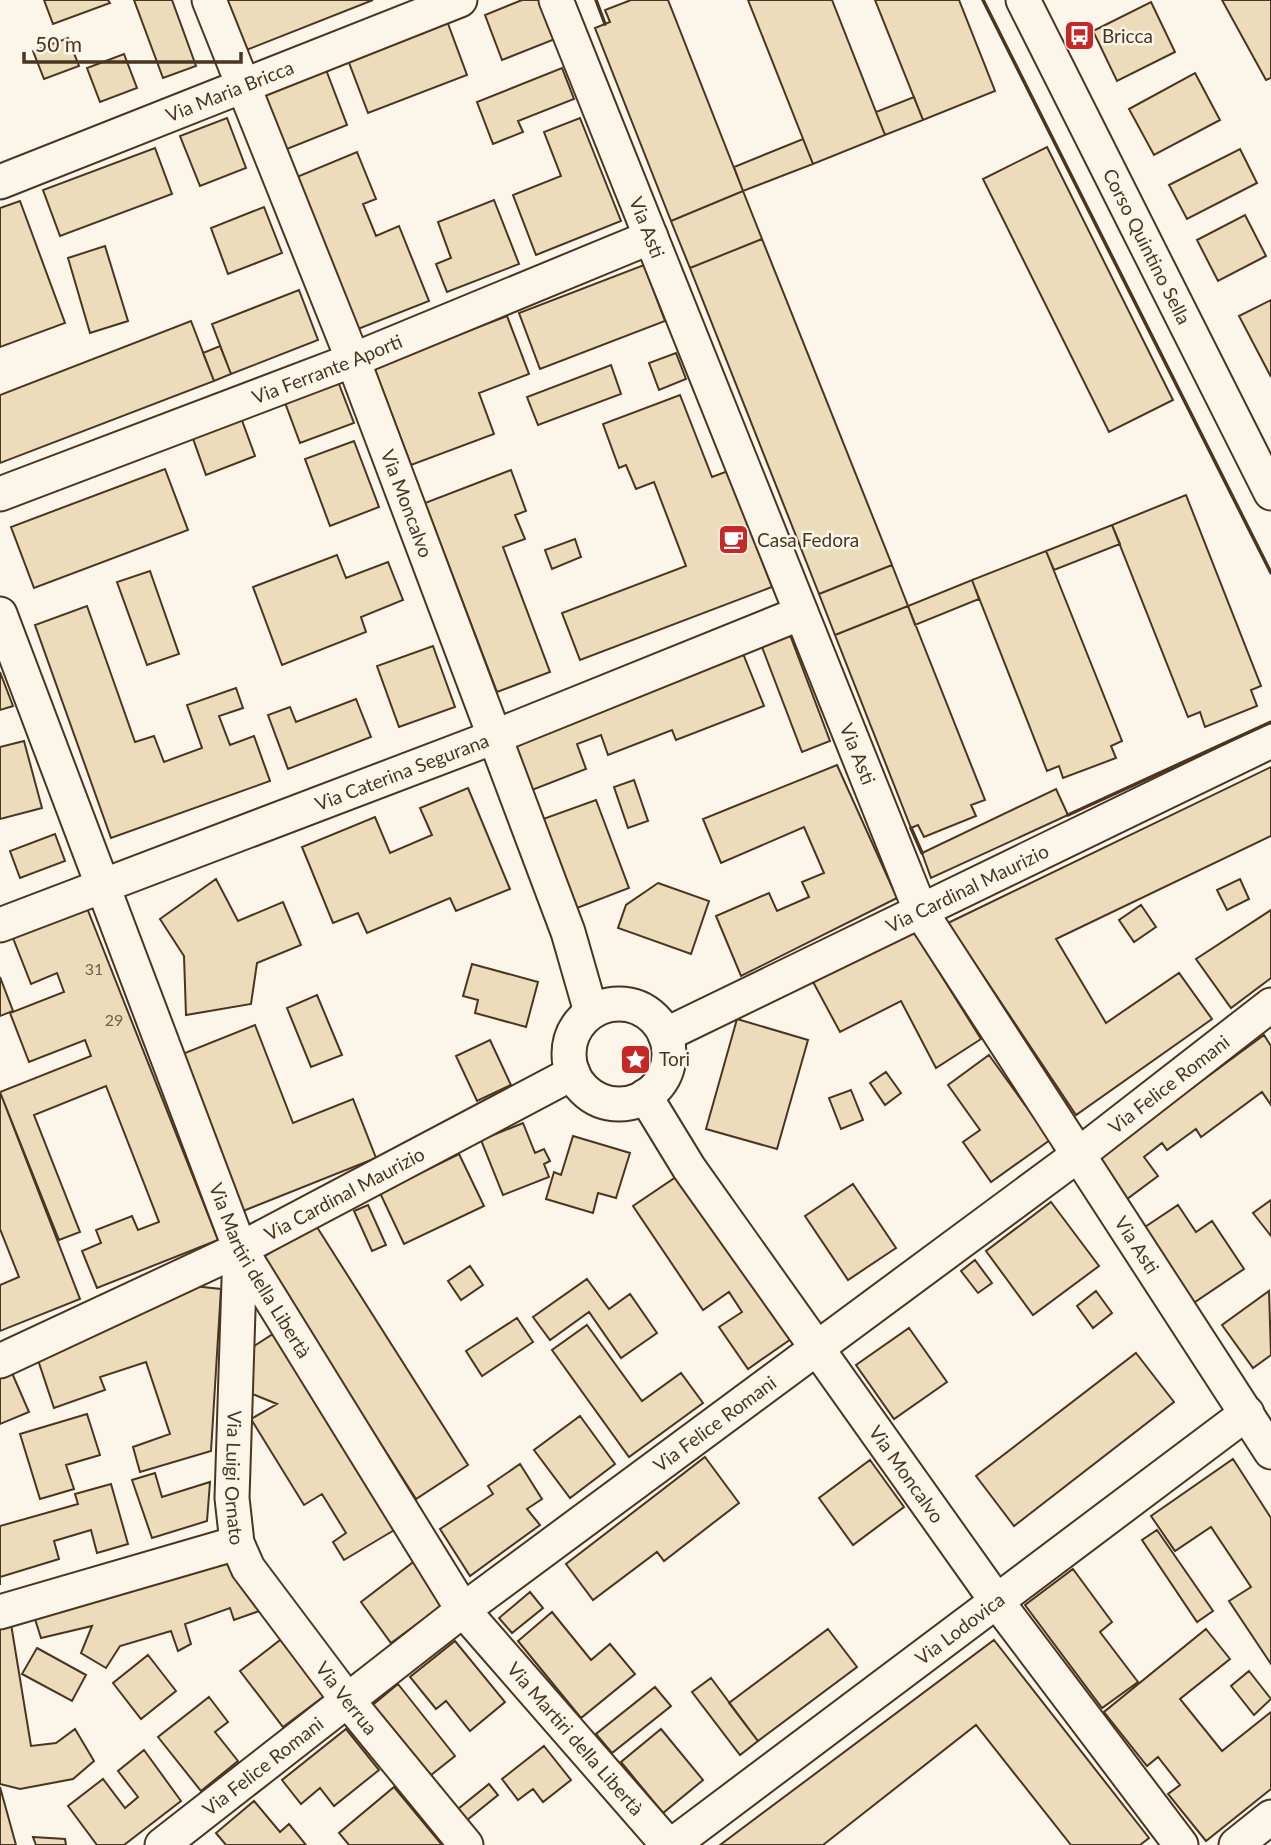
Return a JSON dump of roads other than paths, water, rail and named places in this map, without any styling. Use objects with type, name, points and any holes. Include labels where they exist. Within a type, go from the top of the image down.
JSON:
[{"type":"street","name":"Via Moncalvo","points":[[209,0],[353,360],[568,932],[591,1012]]},
{"type":"street","name":"Via Maria Bricca","points":[[0,182],[460,0]]},
{"type":"street","name":"Via Asti","points":[[556,0],[921,912],[1271,1452]]},
{"type":"street","name":"Corso Quintino Sella","points":[[1023,0],[1271,493]]},
{"type":"street","name":"Via Ferrante Aporti","points":[[0,494],[353,360],[651,237]]},
{"type":"street","name":"Via Caterina Segurana","points":[[0,925],[495,737],[801,613]]},
{"type":"street","name":"Via Martiri della Libertà","points":[[0,614],[240,1250],[463,1610],[670,1845]]},
{"type":"street","name":"Via Cardinal Maurizio","points":[[665,1035],[1271,741]]},
{"type":"street","points":[[623,1003],[640,1008],[654,1018],[665,1035],[667,1065],[661,1080],[645,1096],[622,1104],[605,1102],[585,1090],[573,1073],[569,1055],[571,1038],[579,1024],[591,1012],[606,1005],[623,1003]]},
{"type":"street","name":"Via Felice Romani","points":[[162,1845],[197,1835],[348,1701],[463,1610],[1078,1155],[1271,1005]]},
{"type":"street","name":"Via Cardinal Maurizio","points":[[0,1361],[240,1250],[573,1073]]},
{"type":"street","name":"Via Moncalvo","points":[[645,1096],[689,1168],[998,1603],[1181,1845]]},
{"type":"street","name":"Via Luigi Ornato","points":[[0,1612],[237,1542],[232,1498],[240,1250]]},
{"type":"street","name":"Via Lodovica","points":[[670,1845],[998,1603],[1247,1413]]},
{"type":"street","name":"Via Verrua","points":[[237,1542],[247,1568],[348,1701],[466,1845]]},
{"type":"street","points":[[1237,1845],[1271,1817]]},
{"type":"place","name":"Bricca","points":[[1079,36]]},
{"type":"place","name":"Casa Fedora","points":[[734,540]]},
{"type":"place","name":"Tori","points":[[636,1059]]}]
